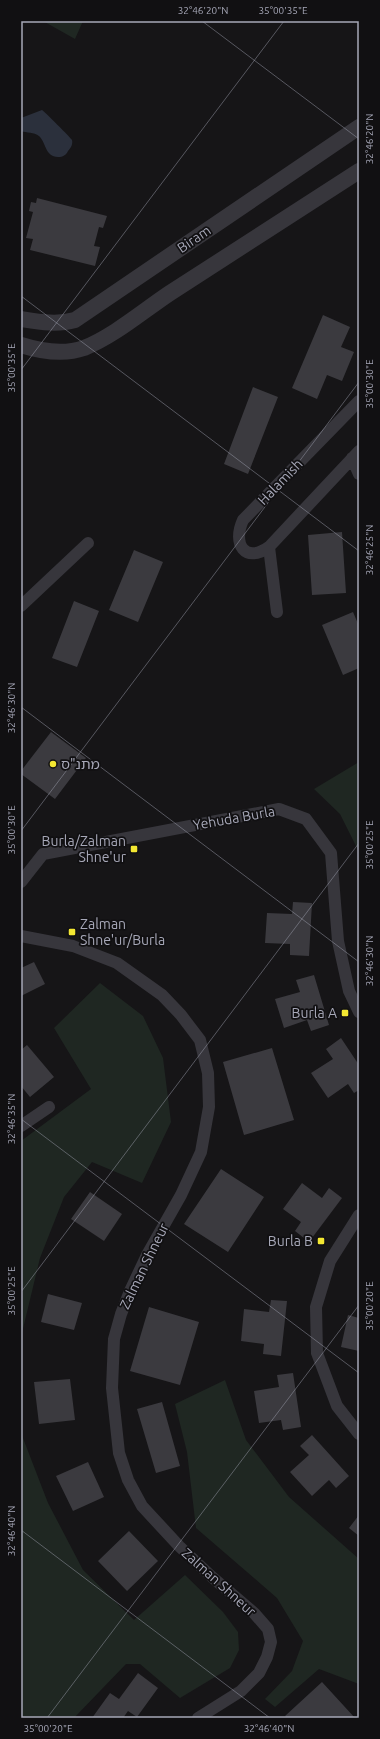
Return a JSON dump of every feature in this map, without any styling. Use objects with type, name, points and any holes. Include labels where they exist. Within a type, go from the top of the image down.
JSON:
[{"type":"street","name":"Biram","points":[[21,319],[43,323],[64,323],[75,320],[359,127]]},
{"type":"street","points":[[21,345],[50,351],[64,351],[82,348],[102,339],[359,171]]},
{"type":"street","name":"Halamish","points":[[269,547],[256,554],[244,550],[240,545],[238,538],[238,530],[242,520],[359,401]]},
{"type":"street","points":[[277,612],[269,547],[356,455]]},
{"type":"street","points":[[356,455],[359,474]]},
{"type":"street","points":[[21,606],[88,543]]},
{"type":"street","name":"Yehuda Burla","points":[[21,882],[43,854],[279,809],[306,819],[331,853],[338,941],[349,991],[359,1012]]},
{"type":"street","name":"Zalman Shneur","points":[[21,936],[74,946],[117,963],[162,995],[181,1015],[200,1040],[208,1073],[209,1107],[201,1152],[181,1195],[133,1284],[121,1314],[114,1339],[112,1388],[119,1453],[128,1480],[142,1506],[179,1546],[254,1613],[268,1629],[271,1642],[267,1657],[259,1673],[240,1691],[198,1718]]},
{"type":"street","points":[[21,1126],[49,1107]]},
{"type":"street","points":[[359,1215],[330,1261],[316,1306],[317,1353],[337,1406],[359,1434]]},
{"type":"shaded area","points":[[43,21],[83,21],[75,39]]},
{"type":"shaded area","points":[[359,762],[359,852],[340,814],[314,789]]},
{"type":"shaded area","points":[[100,983],[143,1016],[163,1058],[171,1122],[142,1183],[92,1162],[64,1197],[40,1258],[21,1337],[21,1141],[91,1089],[54,1028]]},
{"type":"shaded area","points":[[225,1380],[246,1440],[289,1497],[359,1559],[359,1684],[319,1669],[275,1707],[265,1699],[292,1671],[303,1641],[277,1598],[196,1528],[187,1452],[175,1404]]},
{"type":"shaded area","points":[[21,1433],[48,1503],[83,1570],[134,1620],[185,1575],[223,1612],[238,1632],[239,1650],[230,1668],[180,1698],[140,1664],[126,1664],[74,1718],[21,1718]]},
{"type":"water","points":[[42,110],[72,140],[71,147],[63,156],[58,157],[51,155],[39,136],[33,133],[21,131],[21,118]]},
{"type":"building","points":[[37,198],[107,216],[103,228],[99,227],[94,246],[100,247],[95,266],[30,250],[33,239],[26,238],[33,212],[29,211],[31,202],[36,203]]},
{"type":"building","points":[[323,315],[350,327],[341,347],[354,352],[342,381],[327,375],[317,399],[292,388]]},
{"type":"building","points":[[253,387],[278,397],[248,474],[224,464]]},
{"type":"building","points":[[342,532],[346,593],[312,595],[308,535]]},
{"type":"building","points":[[134,550],[163,562],[138,622],[109,610]]},
{"type":"building","points":[[74,601],[99,611],[77,667],[52,658]]},
{"type":"building","points":[[353,612],[359,626],[359,668],[343,675],[322,625]]},
{"type":"building","name":"מתנ\"ס","points":[[51,732],[86,758],[55,799],[21,774],[21,771]]},
{"type":"building","points":[[293,902],[312,903],[309,956],[290,955],[290,944],[265,943],[267,913],[292,914]]},
{"type":"building","points":[[34,962],[45,984],[21,996],[21,968]]},
{"type":"building","points":[[314,975],[329,1025],[311,1031],[307,1020],[284,1028],[275,999],[300,992],[296,980]]},
{"type":"building","points":[[341,1038],[359,1065],[359,1090],[354,1093],[348,1084],[328,1098],[311,1073],[333,1059],[326,1049]]},
{"type":"building","points":[[27,1045],[54,1077],[30,1097],[21,1086],[21,1050]]},
{"type":"building","points":[[272,1048],[294,1120],[244,1135],[223,1062]]},
{"type":"building","points":[[221,1169],[264,1197],[228,1252],[184,1224]]},
{"type":"building","points":[[302,1183],[322,1198],[329,1188],[342,1198],[309,1242],[295,1231],[301,1222],[283,1209]]},
{"type":"building","points":[[90,1192],[122,1214],[104,1241],[71,1219]]},
{"type":"building","points":[[48,1294],[82,1303],[74,1330],[41,1322]]},
{"type":"building","points":[[271,1300],[287,1301],[281,1356],[263,1354],[264,1344],[241,1341],[244,1309],[269,1312]]},
{"type":"building","points":[[149,1307],[199,1322],[180,1385],[130,1371]]},
{"type":"building","points":[[348,1315],[359,1318],[359,1351],[341,1347]]},
{"type":"building","points":[[293,1373],[301,1427],[283,1430],[281,1420],[259,1423],[254,1391],[279,1387],[277,1375]]},
{"type":"building","points":[[70,1379],[75,1420],[39,1424],[34,1382]]},
{"type":"building","points":[[162,1402],[180,1466],[156,1473],[137,1409]]},
{"type":"building","points":[[312,1435],[349,1476],[336,1488],[329,1480],[312,1496],[290,1472],[309,1455],[300,1446]]},
{"type":"building","points":[[88,1462],[104,1497],[73,1511],[56,1476]]},
{"type":"building","points":[[359,1515],[359,1536],[349,1528]]},
{"type":"building","points":[[129,1531],[158,1561],[127,1591],[98,1561]]},
{"type":"building","points":[[138,1673],[158,1688],[137,1717],[128,1711],[123,1718],[92,1718],[110,1693],[119,1699]]},
{"type":"building","points":[[322,1682],[355,1718],[287,1718],[285,1716]]},
{"type":"place","name":"מתנ\"ס","points":[[53,764]]},
{"type":"place","name":"Burla/Zalman Shne'ur","points":[[134,849]]},
{"type":"place","name":"Zalman Shne'ur/Burla","points":[[72,932]]},
{"type":"place","name":"Burla A","points":[[345,1013]]},
{"type":"place","name":"Burla B","points":[[321,1241]]}]
